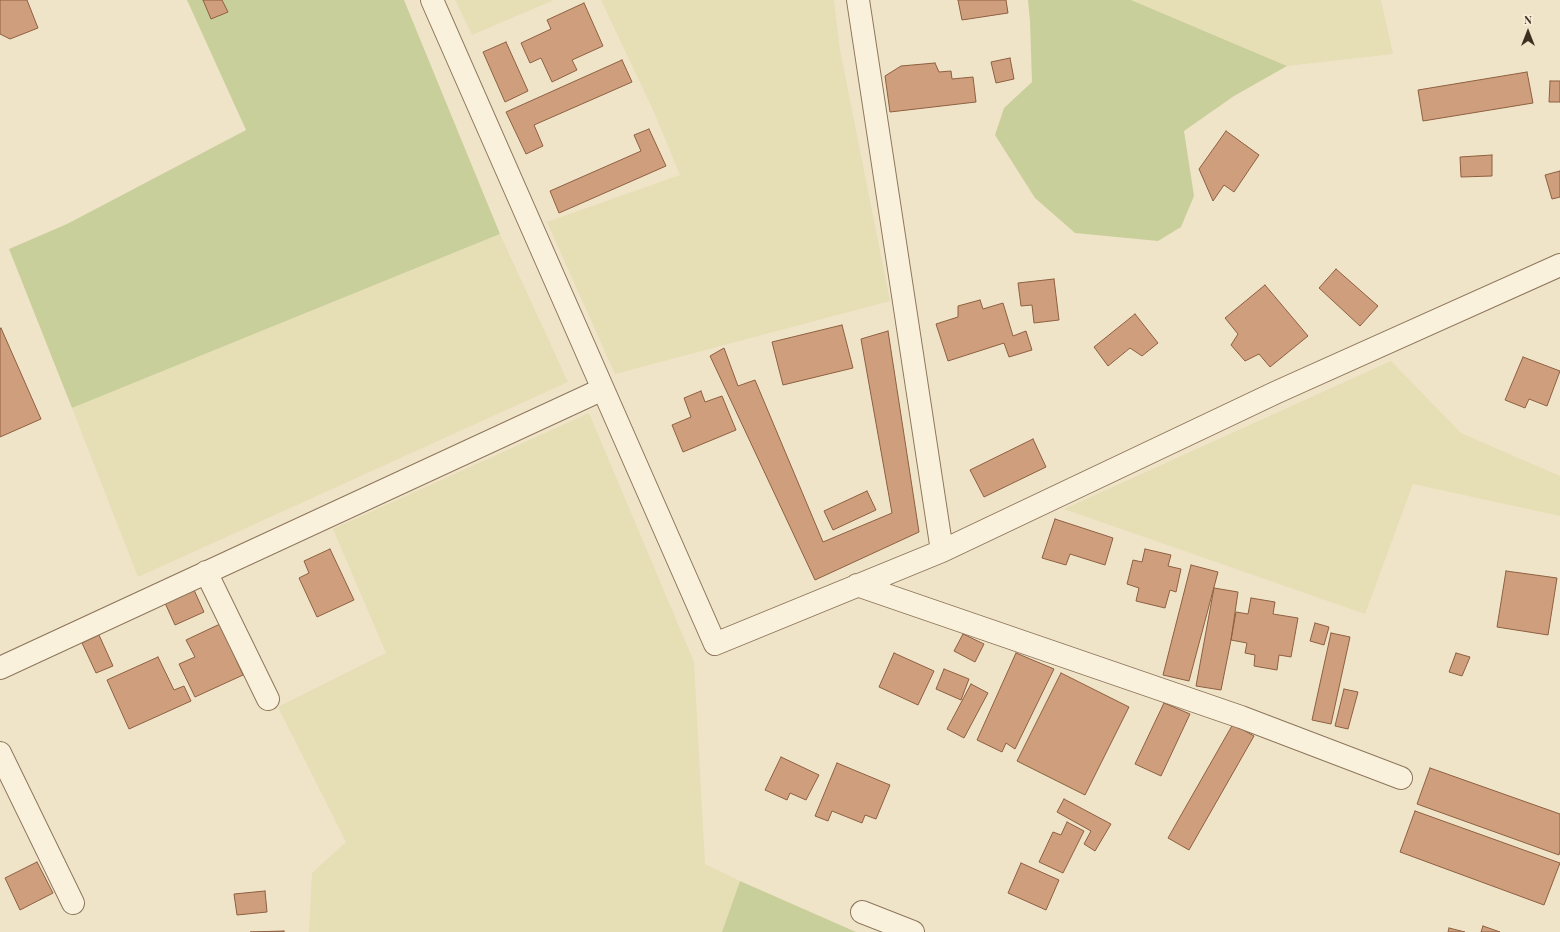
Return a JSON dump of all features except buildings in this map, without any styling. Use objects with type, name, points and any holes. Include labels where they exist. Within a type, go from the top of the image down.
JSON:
[{"type":"street","points":[[432,0],[715,644],[942,551],[1277,392],[1560,265]]},
{"type":"street","points":[[858,0],[942,551]]},
{"type":"street","points":[[0,668],[603,389]]},
{"type":"street","points":[[206,572],[268,699]]},
{"type":"street","points":[[857,585],[1241,717],[1402,778]]},
{"type":"street","points":[[0,753],[73,903]]},
{"type":"street","points":[[862,912],[913,932]]},
{"type":"shaded area","points":[[455,0],[554,0],[472,35]]},
{"type":"shaded area","points":[[601,0],[834,0],[840,50],[890,301],[615,374],[547,222],[680,175],[654,112]]},
{"type":"shaded area","points":[[1131,0],[1381,0],[1393,54],[1287,66]]},
{"type":"shaded area","points":[[500,234],[568,382],[138,577],[72,408]]},
{"type":"shaded area","points":[[1391,361],[1461,433],[1560,476],[1560,516],[1413,484],[1365,614],[1064,509]]},
{"type":"shaded area","points":[[589,413],[694,662],[705,864],[740,881],[722,932],[309,932],[312,873],[346,842],[278,707],[386,653],[333,529]]},
{"type":"green space","points":[[187,0],[404,0],[500,234],[72,408],[9,249],[67,224],[246,130]]},
{"type":"green space","points":[[1028,0],[1131,0],[1287,66],[1234,96],[1184,131],[1194,196],[1181,227],[1158,241],[1075,233],[1035,198],[995,135],[1004,108],[1032,82]]},
{"type":"green space","points":[[740,881],[856,932],[722,932]]}]
